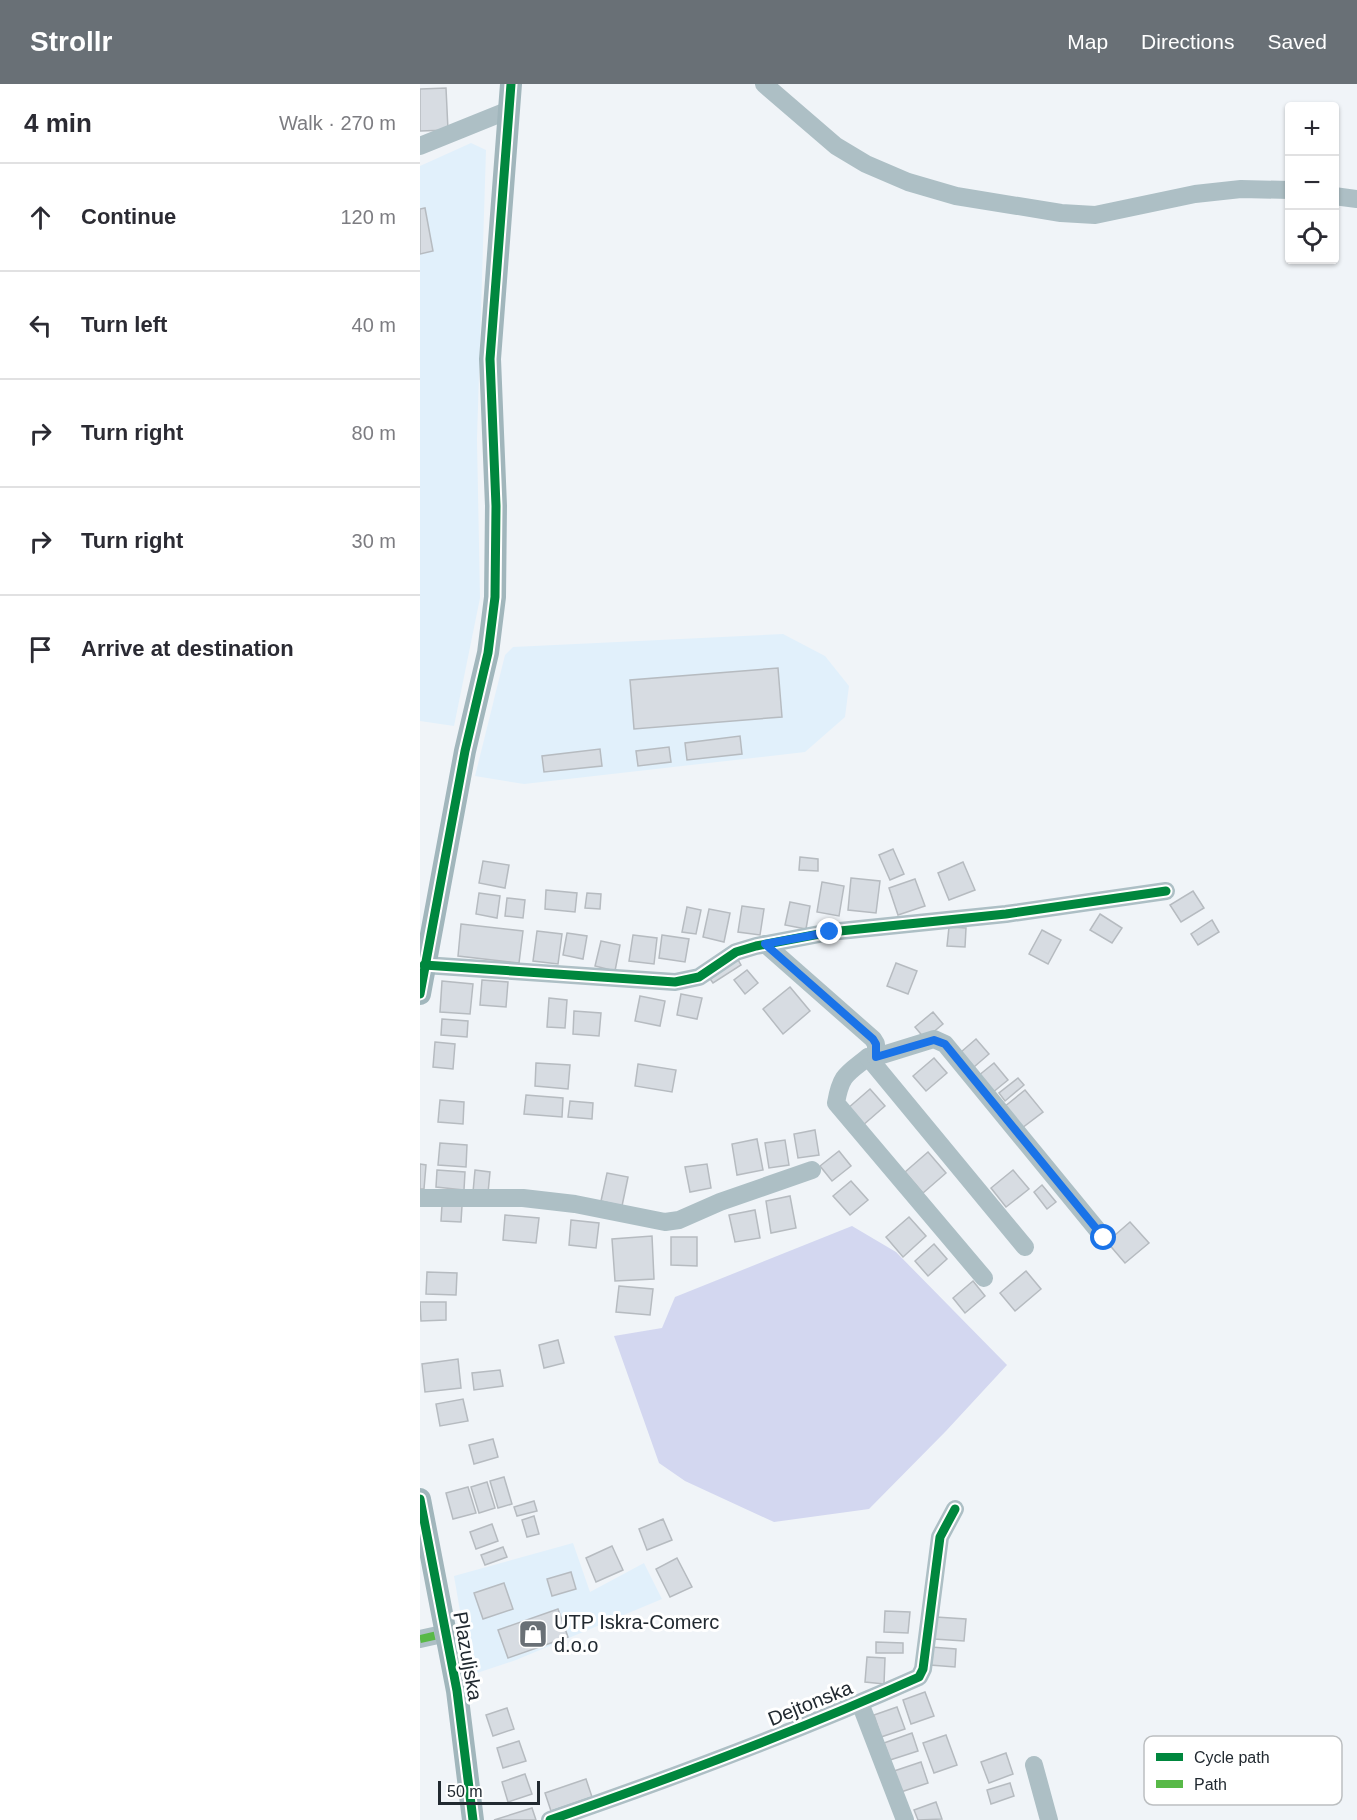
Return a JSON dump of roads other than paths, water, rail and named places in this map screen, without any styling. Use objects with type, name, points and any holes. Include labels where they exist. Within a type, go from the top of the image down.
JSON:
[{"type":"main road","points":[[420,994],[465,751],[488,653],[495,597],[496,506],[490,359],[511,84]]},
{"type":"main road","name":"Plazuljska","points":[[420,1499],[457,1691],[473,1820]]},
{"type":"street","points":[[764,84],[836,146],[866,164],[908,182],[956,196],[1061,213],[1095,215],[1195,194],[1241,189],[1285,190]]},
{"type":"street","points":[[420,146],[509,110]]},
{"type":"street","points":[[1339,196],[1357,198]]},
{"type":"street","points":[[424,965],[675,982],[699,977],[736,952],[765,944],[830,932],[1006,914],[1166,891]]},
{"type":"street","points":[[765,944],[873,1039],[876,1044],[872,1057]]},
{"type":"street","points":[[984,1278],[836,1103],[839,1084],[846,1074],[872,1057],[934,1040],[945,1044],[1104,1238]]},
{"type":"street","points":[[872,1057],[1025,1247]]},
{"type":"street","points":[[420,1198],[523,1198],[575,1204],[664,1222],[679,1220],[720,1202],[812,1170]]},
{"type":"street","name":"Dejtonska","points":[[550,1820],[649,1786],[861,1703],[919,1677],[922,1673],[940,1537],[955,1509]]},
{"type":"street","points":[[420,1639],[447,1633]]},
{"type":"street","name":"Dejtonska","points":[[861,1703],[905,1820]]},
{"type":"street","points":[[1034,1766],[1049,1820]]},
{"type":"place","name":"UTP Iskra-Comerc d.o.o","points":[[533,1634]]}]
